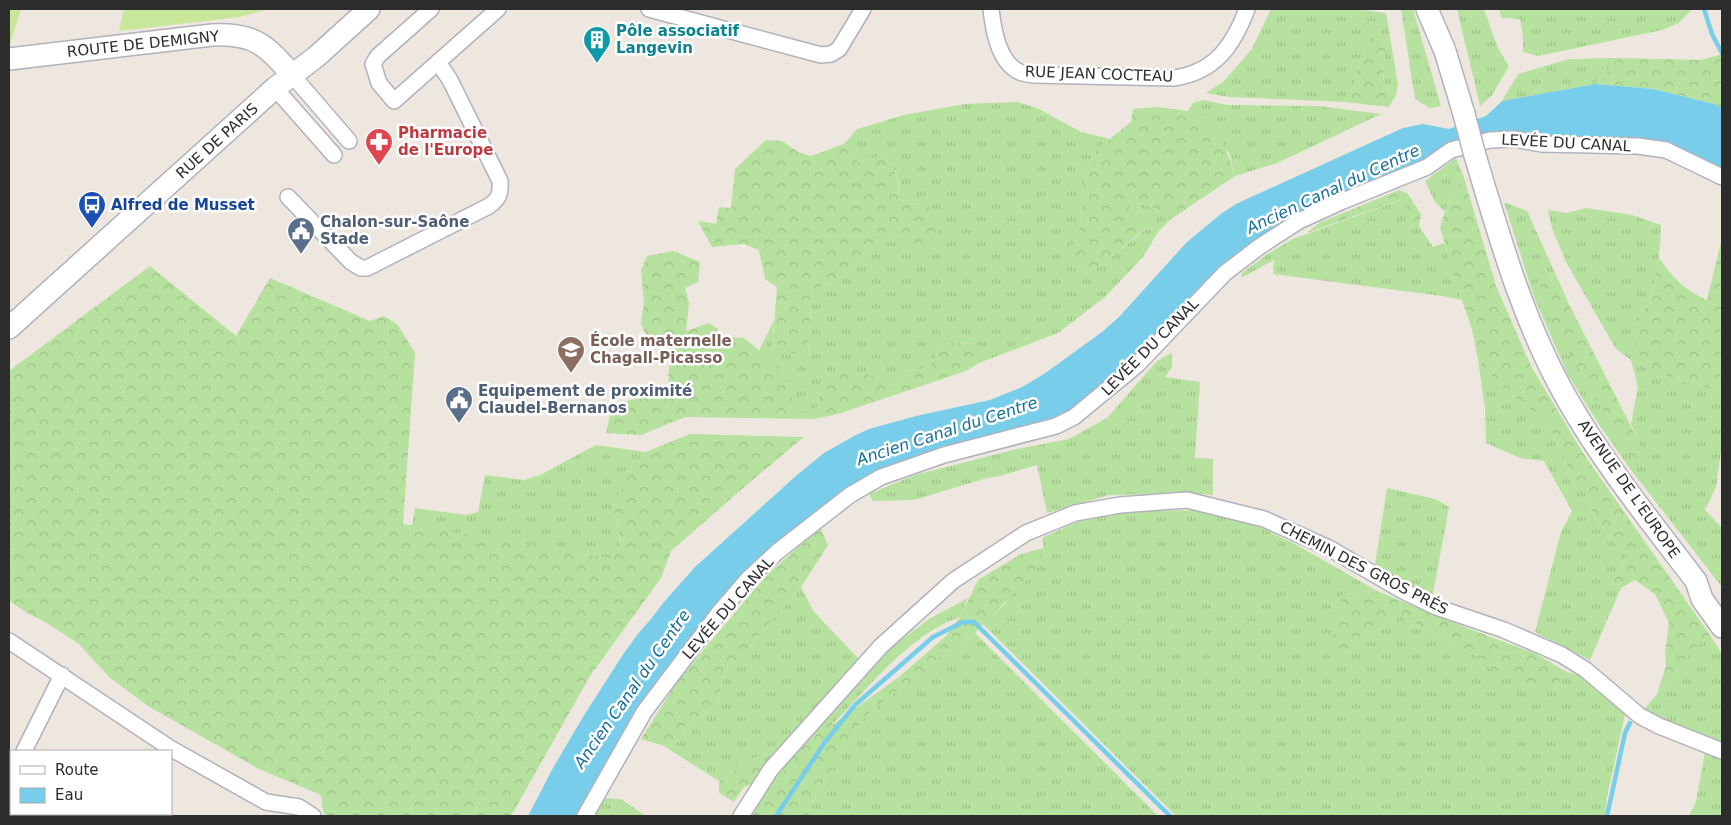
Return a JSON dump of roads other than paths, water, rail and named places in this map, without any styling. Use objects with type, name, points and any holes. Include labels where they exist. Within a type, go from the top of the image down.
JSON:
[{"type":"main road","name":"RUE DE PARIS","points":[[9,328],[275,88],[316,57],[369,9]]},
{"type":"main road","points":[[1427,9],[1445,51]]},
{"type":"main road","points":[[1442,9],[1445,51]]},
{"type":"main road","name":"ROUTE DE DEMIGNY","points":[[9,59],[231,34],[247,37],[261,44],[293,76]]},
{"type":"main road","name":"AVENUE DE L'EUROPE","points":[[1445,51],[1503,249],[1523,306],[1549,364],[1567,398],[1608,464],[1696,581],[1702,600],[1722,627]]},
{"type":"main road","name":"AVENUE DE L'EUROPE","points":[[1696,581],[1713,591],[1722,602]]},
{"type":"street","points":[[431,9],[378,56],[373,64],[379,83],[394,101],[498,9]]},
{"type":"street","points":[[649,9],[820,55],[831,54],[838,49],[863,9]]},
{"type":"street","name":"RUE JEAN COCTEAU","points":[[991,9],[1000,47],[1011,67],[1020,73],[1034,75],[1174,78],[1191,76],[1204,70],[1214,62],[1235,35],[1247,9]]},
{"type":"street","points":[[288,197],[351,262],[361,268],[367,268],[497,201],[501,192],[500,181],[450,80],[438,62]]},
{"type":"street","points":[[293,76],[349,141]]},
{"type":"street","points":[[275,88],[334,154]]},
{"type":"street","name":"LEVÉE DU CANAL","points":[[585,816],[644,712],[718,614],[748,579],[777,552],[850,495],[881,477],[944,455],[1056,426],[1074,417],[1137,364],[1225,273],[1259,247],[1299,221],[1343,200],[1427,167],[1451,150],[1490,140],[1514,140],[1542,144],[1638,146],[1666,150],[1722,177]]},
{"type":"street","name":"CHEMIN DES GROS PRÉS","points":[[741,816],[771,769],[881,646],[953,581],[1026,533],[1075,512],[1120,505],[1187,500],[1264,518],[1329,548],[1403,591],[1436,607],[1511,633],[1562,655],[1586,670],[1640,716],[1659,726],[1722,751]]},
{"type":"street","points":[[9,641],[169,750]]},
{"type":"street","points":[[25,750],[62,676]]},
{"type":"street","points":[[172,752],[266,802],[300,807],[313,816]]},
{"type":"water","name":"Ancien Canal du Centre","points":[[1595,84],[1653,89],[1714,104],[1722,108],[1722,168],[1674,147],[1575,141],[1490,132],[1454,145],[1223,268],[1192,296],[1141,352],[1070,415],[920,455],[847,489],[788,535],[732,590],[692,636],[593,788],[578,816],[528,816],[583,717],[637,635],[695,567],[824,453],[869,429],[916,416],[990,400],[1022,387],[1044,374],[1102,332],[1119,317],[1187,242],[1222,213],[1238,203],[1403,128],[1423,124],[1449,129],[1486,116],[1502,101]]},
{"type":"waterway","points":[[1704,9],[1712,34],[1722,53]]},
{"type":"waterway","points":[[776,816],[825,742],[855,705],[933,637],[963,622],[974,622],[1170,816]]},
{"type":"waterway","points":[[1607,816],[1625,733],[1630,723]]},
{"type":"place","name":"Pôle associatif Langevin","points":[[597,64]]},
{"type":"place","name":"Pharmacie de l'Europe","points":[[379,166]]},
{"type":"place","name":"Alfred de Musset","points":[[92,229]]},
{"type":"place","name":"Chalon-sur-Saône Stade","points":[[301,255]]},
{"type":"place","name":"École maternelle Chagall-Picasso","points":[[571,374]]},
{"type":"place","name":"Equipement de proximité Claudel-Bernanos","points":[[459,424]]}]
